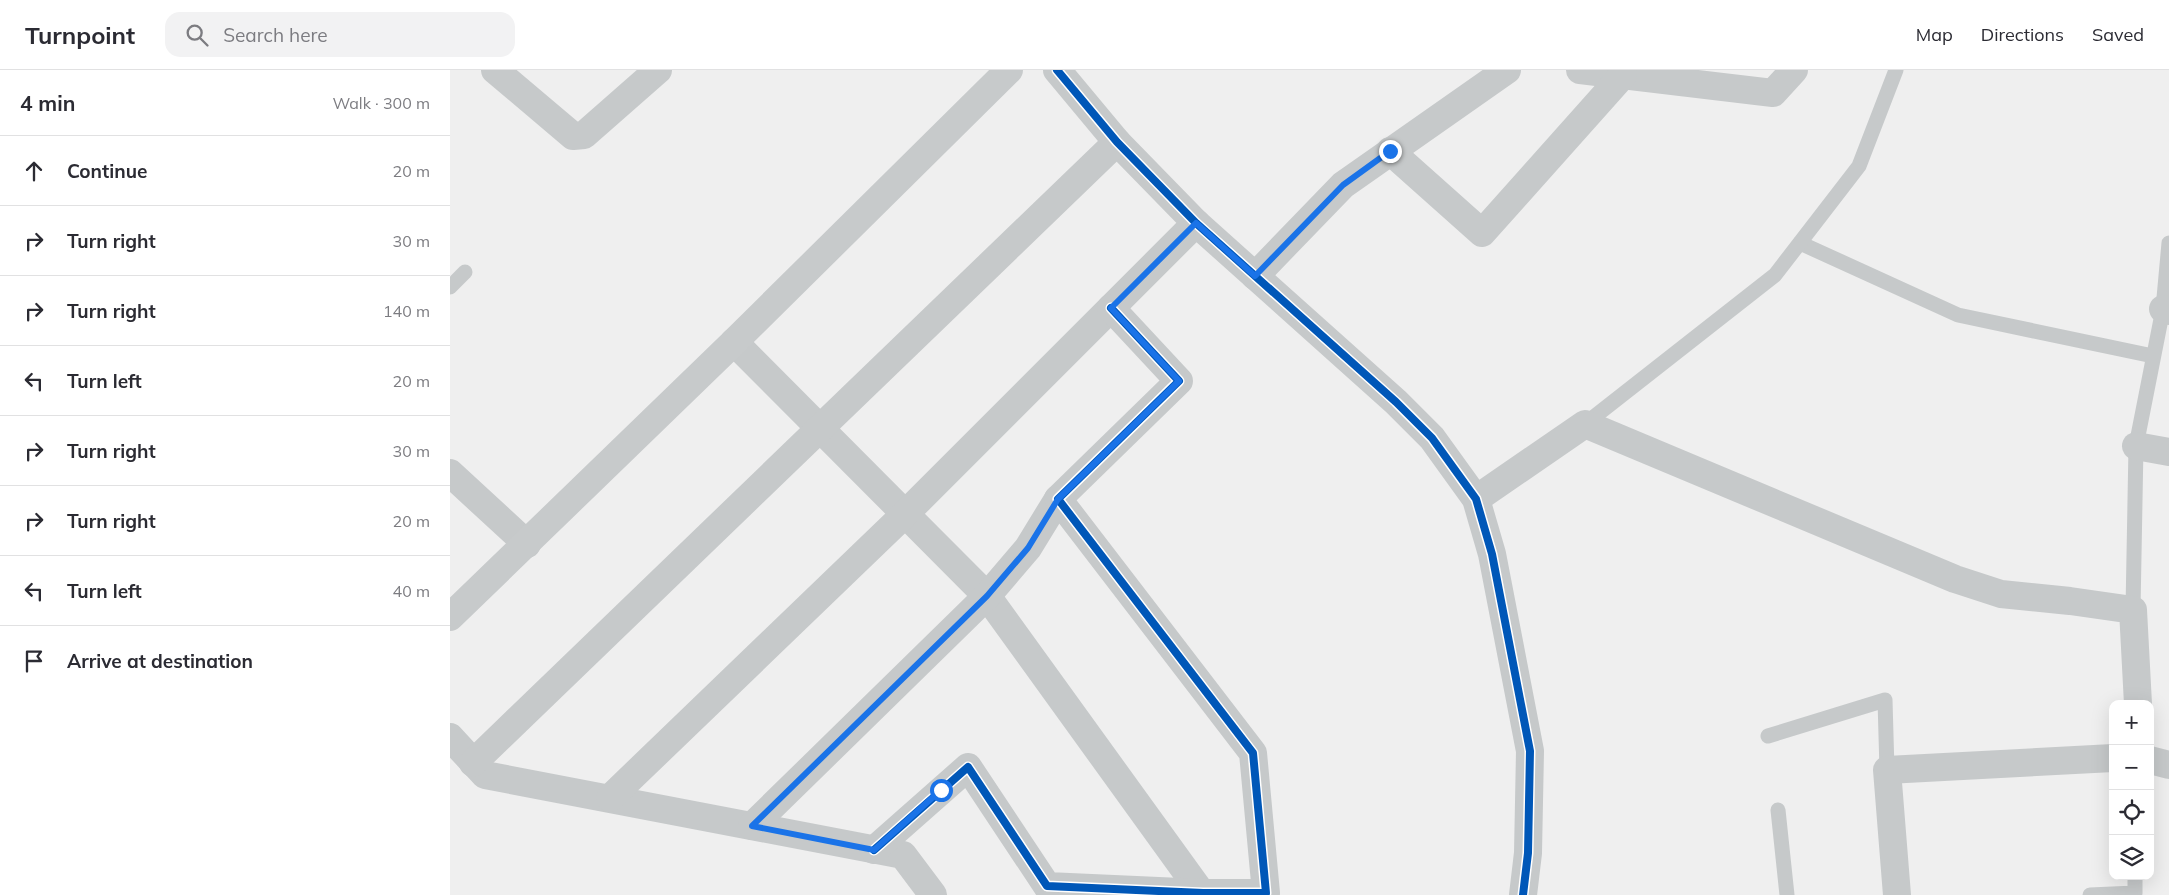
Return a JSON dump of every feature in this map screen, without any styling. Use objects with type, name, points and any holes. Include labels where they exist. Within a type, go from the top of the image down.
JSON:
[{"type":"street","points":[[495,70],[573,136],[584,135],[658,70]]},
{"type":"street","points":[[450,617],[734,342],[1009,70]]},
{"type":"street","points":[[1057,70],[1117,142],[1196,223],[1396,402],[1432,438],[1476,499],[1492,554],[1530,751],[1528,853],[1524,895]]},
{"type":"street","points":[[1255,276],[1343,185],[1507,70]]},
{"type":"street","points":[[1580,70],[1622,75],[1746,80],[1773,93],[1794,70]]},
{"type":"street","points":[[1390,151],[1482,233],[1622,75]]},
{"type":"street","points":[[473,763],[1117,142]]},
{"type":"street","points":[[610,798],[904,515],[1196,223]]},
{"type":"street","points":[[752,826],[987,596],[1028,548],[1058,499],[1179,381],[1111,308]]},
{"type":"street","points":[[734,342],[904,515],[987,596],[1203,894]]},
{"type":"street","points":[[1476,499],[1585,424],[1954,579],[2001,594],[2134,610],[2138,700]]},
{"type":"street","points":[[2136,446],[2169,452]]},
{"type":"street","points":[[450,473],[527,544]]},
{"type":"street","points":[[874,850],[968,767],[1047,886],[1203,894],[1266,893],[1253,753],[1058,499]]},
{"type":"street","points":[[450,737],[485,776],[610,798],[903,856],[933,895]]},
{"type":"street","points":[[1897,895],[1887,770],[2109,758]]},
{"type":"street","points":[[2154,761],[2169,765]]},
{"type":"lane","points":[[1585,424],[1775,275],[1859,166],[1896,70]]},
{"type":"lane","points":[[1800,243],[1958,315],[2153,356]]},
{"type":"lane","points":[[2134,610],[2136,446],[2153,356],[2166,310],[2169,243]]},
{"type":"lane","points":[[450,287],[465,272]]},
{"type":"lane","points":[[1768,736],[1885,700],[1887,770]]},
{"type":"lane","points":[[1778,810],[1787,895]]},
{"type":"lane","points":[[2090,895],[2134,893],[2135,880]]},
{"type":"cycle path","points":[[1057,70],[1117,142],[1196,223],[1396,402],[1432,438],[1476,499],[1492,554],[1530,751],[1528,853],[1523,895]]},
{"type":"cycle path","points":[[874,850],[968,767],[1047,886],[1203,893],[1266,893],[1253,753],[1058,499],[1179,381],[1111,308]]},
{"type":"route","points":[[941,790],[874,850],[752,826],[987,596],[1028,548],[1058,499],[1179,381],[1111,308],[1196,223],[1255,276],[1343,185],[1390,151]]}]
